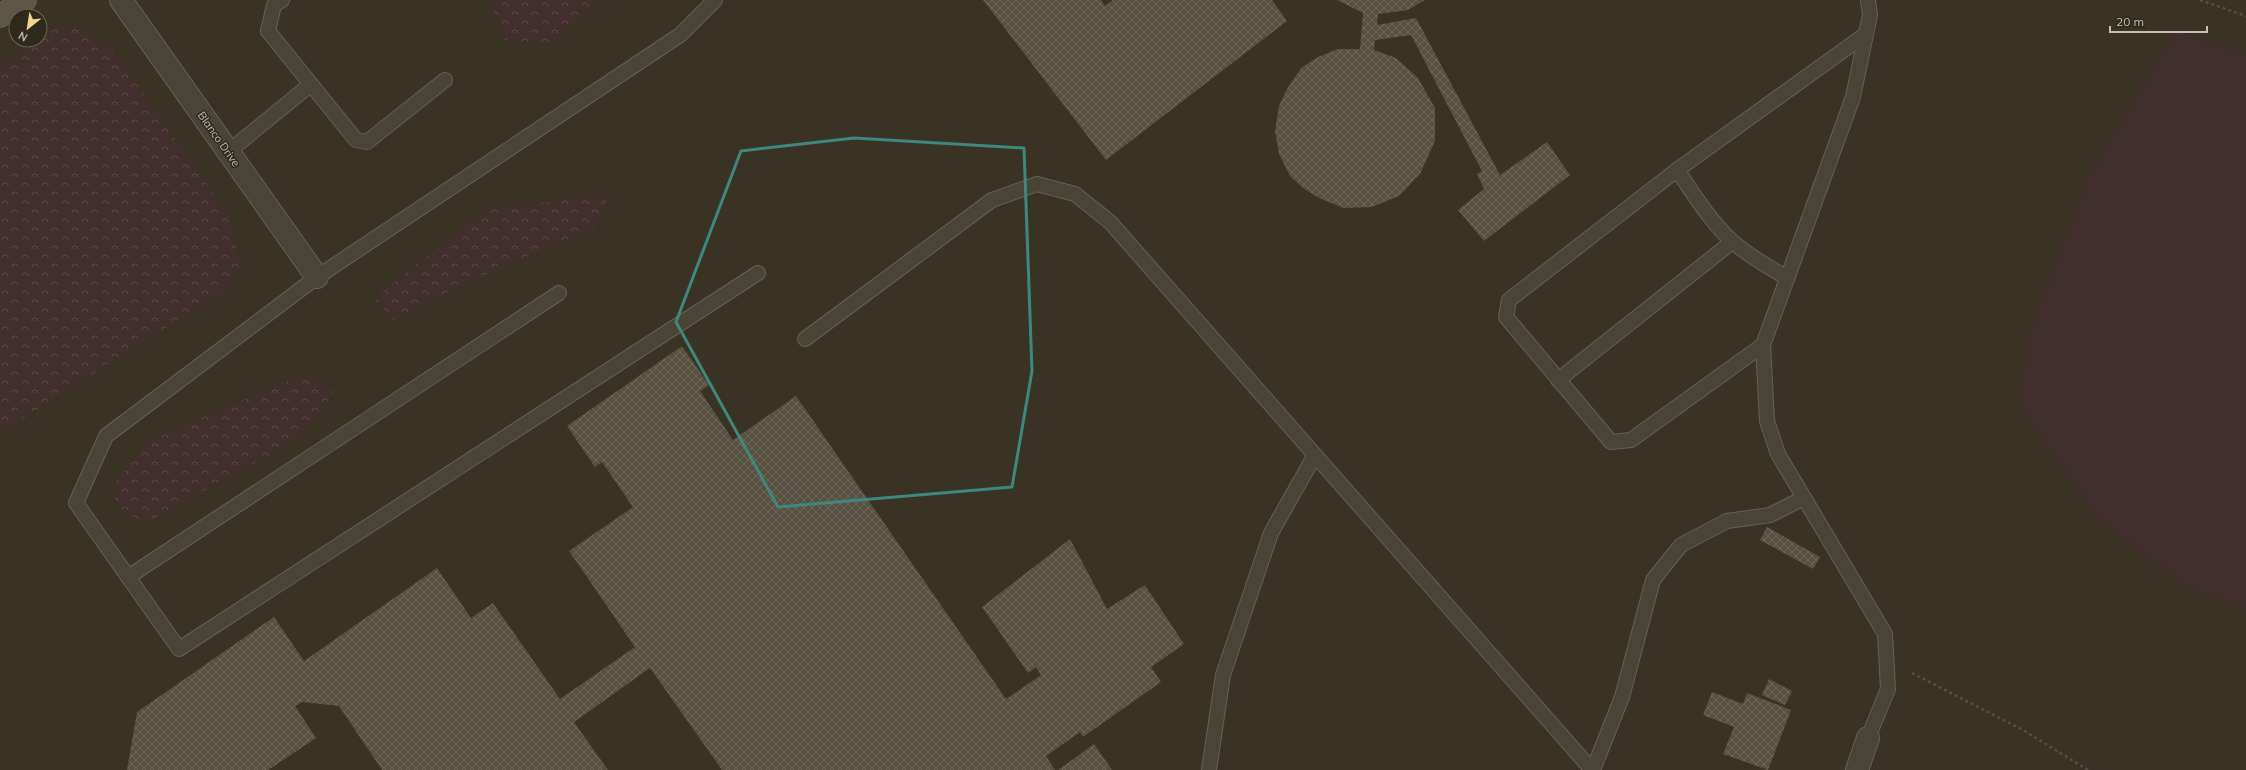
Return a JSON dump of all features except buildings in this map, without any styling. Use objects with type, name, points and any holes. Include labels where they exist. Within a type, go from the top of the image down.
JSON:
[{"type":"main road","points":[[0,16],[25,0]]},
{"type":"street","name":"Blanco Drive","points":[[121,0],[316,277]]},
{"type":"street","points":[[1857,770],[1868,738]]},
{"type":"lane","points":[[282,0],[274,6],[268,31],[310,85],[356,140],[367,142],[445,80]]},
{"type":"lane","points":[[715,0],[680,35],[316,277],[106,436],[76,503],[179,649],[758,273]]},
{"type":"lane","points":[[1868,0],[1870,15],[1854,96],[1763,345],[1767,421],[1778,454],[1885,634],[1888,689],[1868,738]]},
{"type":"lane","points":[[1763,345],[1631,440],[1612,442],[1506,317],[1509,300],[1677,170],[1866,34]]},
{"type":"lane","points":[[228,152],[310,85]]},
{"type":"lane","points":[[1677,170],[1714,221],[1732,242],[1787,278]]},
{"type":"lane","points":[[805,339],[992,200],[1037,184],[1075,194],[1110,222],[1592,770],[1622,697],[1653,580],[1681,544],[1726,521],[1770,515],[1804,498]]},
{"type":"lane","points":[[1558,380],[1732,242]]},
{"type":"lane","points":[[128,577],[558,293]]},
{"type":"lane","points":[[1209,770],[1224,675],[1268,540],[1315,455]]},
{"type":"path","points":[[2200,0],[2246,16]]},
{"type":"path","points":[[1886,660],[2023,730],[2088,770]]},
{"type":"highlighted area","points":[[854,138],[1024,148],[1032,371],[1012,487],[778,507],[676,322],[741,151]]},
{"type":"green space","points":[[486,0],[602,0],[548,44],[505,40],[499,20]]},
{"type":"green space","points":[[73,26],[113,50],[230,217],[240,269],[229,288],[0,433],[0,67],[27,48],[48,48],[48,33],[55,28]]},
{"type":"green space","points":[[2175,29],[2246,55],[2246,610],[2187,588],[2096,519],[2019,405],[2028,335],[2088,175]]},
{"type":"green space","points":[[609,194],[597,227],[479,277],[392,320],[375,299],[421,260],[488,209]]},
{"type":"green space","points":[[305,374],[334,392],[300,438],[145,523],[127,514],[115,501],[115,483],[150,440]]}]
